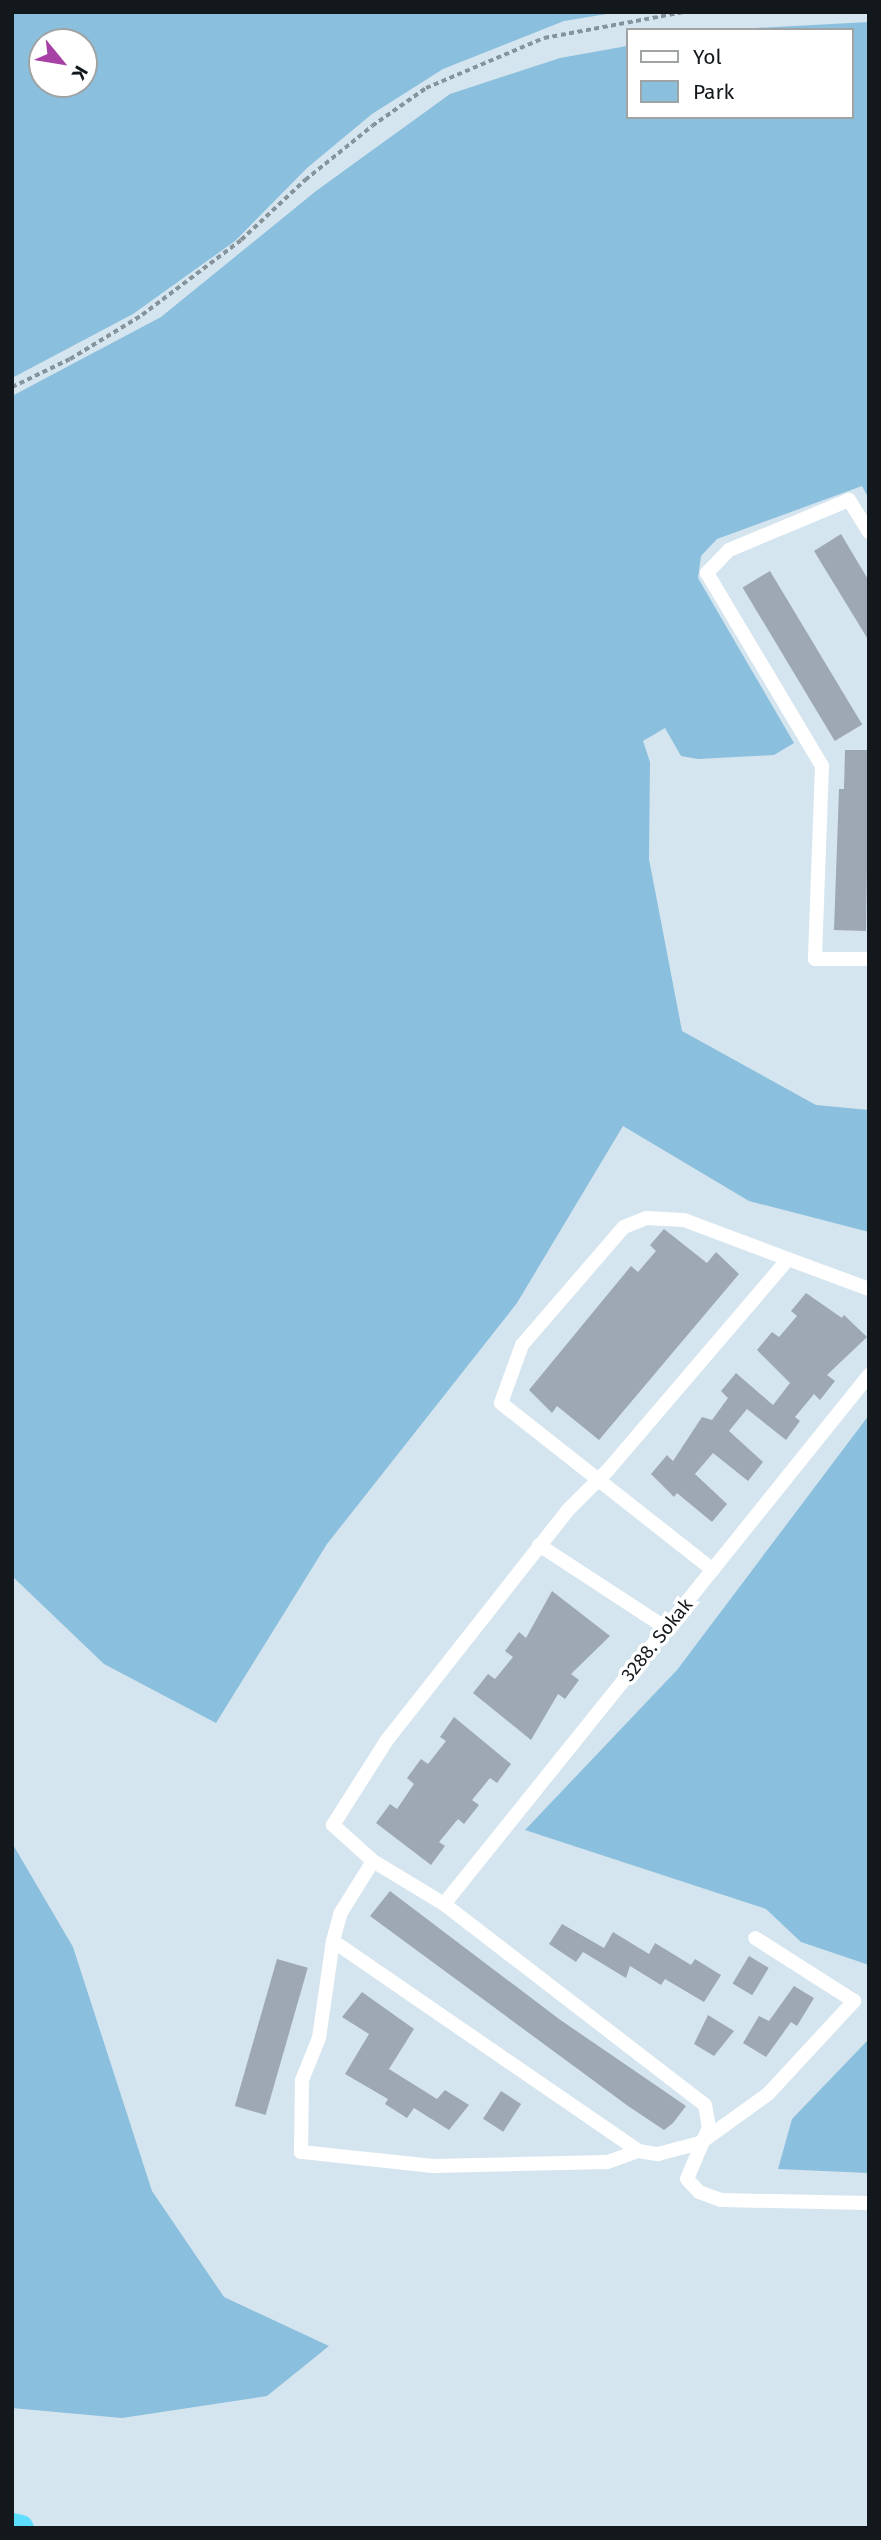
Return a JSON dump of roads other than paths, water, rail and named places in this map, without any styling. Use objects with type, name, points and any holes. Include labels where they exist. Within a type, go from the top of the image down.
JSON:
[{"type":"highway","points":[[12,2526],[21,2528]]},
{"type":"street","points":[[869,531],[849,500],[729,550],[706,573],[822,766],[815,958],[869,959]]},
{"type":"street","points":[[713,1570],[501,1403],[522,1345],[624,1227],[646,1218],[684,1220],[869,1289]]},
{"type":"street","points":[[788,1259],[539,1545],[387,1740],[333,1825],[373,1861],[444,1904],[705,2105],[709,2127],[687,2179],[699,2192],[721,2200],[869,2203]]},
{"type":"street","name":"3288. Sokak","points":[[444,1904],[869,1375]]},
{"type":"street","points":[[539,1545],[666,1628]]},
{"type":"street","points":[[373,1861],[340,1914],[333,1941],[319,2039],[302,2080],[301,2152],[433,2166],[607,2162],[638,2151]]},
{"type":"street","points":[[333,1941],[638,2151],[658,2154],[700,2143],[768,2094],[854,2001],[755,1938]]}]
